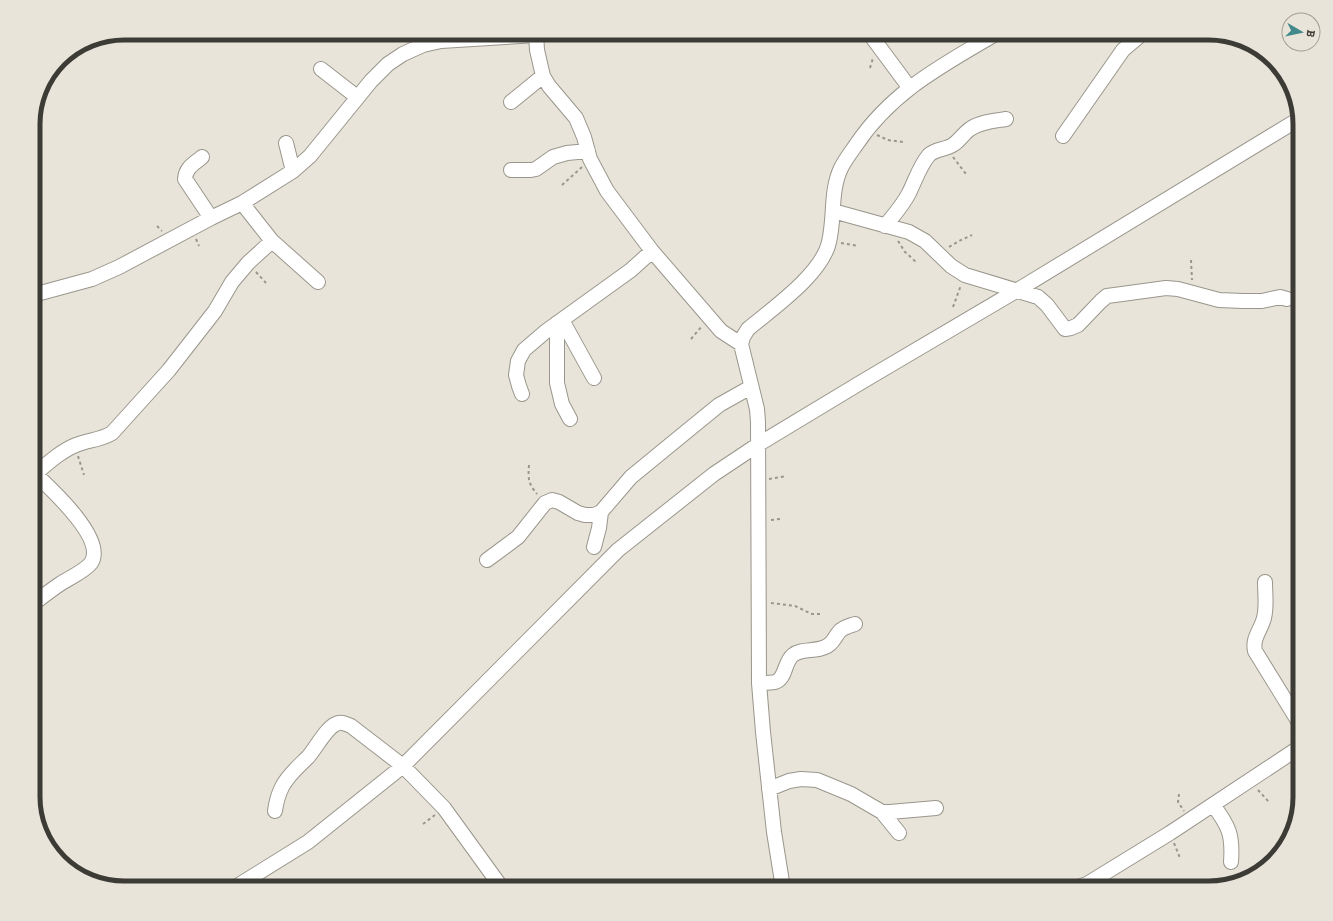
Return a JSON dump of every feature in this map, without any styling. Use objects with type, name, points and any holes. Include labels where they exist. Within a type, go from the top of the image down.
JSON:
[{"type":"street","points":[[40,293],[92,279],[148,252],[242,203],[294,171],[310,156],[357,97],[388,64],[402,54],[433,40]]},
{"type":"street","points":[[536,40],[543,76],[549,86],[576,118],[584,137],[589,155],[607,191],[652,251],[721,331],[741,344]]},
{"type":"street","points":[[874,40],[909,87]]},
{"type":"street","points":[[782,881],[769,789],[759,683],[759,444],[757,409],[741,344],[748,329],[798,286],[817,266],[826,253],[830,241],[835,182],[842,166],[881,112],[924,76],[985,40]]},
{"type":"street","points":[[1062,136],[1123,50],[1135,40]]},
{"type":"street","points":[[321,69],[357,97]]},
{"type":"street","points":[[511,102],[543,76]]},
{"type":"street","points":[[890,227],[930,154],[953,145],[970,129],[979,124],[1006,119]]},
{"type":"street","points":[[245,881],[308,842],[403,766],[618,550],[714,474],[759,444],[1016,291],[1293,123]]},
{"type":"street","points":[[286,143],[294,171]]},
{"type":"street","points":[[511,170],[536,169],[553,157],[567,153],[589,155]]},
{"type":"street","points":[[202,157],[186,172],[185,179],[211,218]]},
{"type":"street","points":[[242,203],[272,241],[318,282]]},
{"type":"street","points":[[833,211],[909,232],[925,241],[951,266],[965,275],[1016,291],[1026,292],[1038,297],[1047,305],[1065,329],[1078,325],[1100,301],[1107,296],[1166,288],[1178,289],[1219,300],[1262,301],[1280,297],[1287,299]]},
{"type":"street","points":[[40,469],[75,446],[99,439],[112,433],[169,370],[215,311],[232,282],[248,263],[272,241]]},
{"type":"street","points":[[522,394],[516,375],[518,361],[524,350],[533,341],[627,273],[652,251]]},
{"type":"street","points":[[560,322],[594,378]]},
{"type":"street","points":[[560,322],[557,383],[562,404],[570,419]]},
{"type":"street","points":[[487,560],[518,537],[544,502],[552,500],[560,502],[578,513],[585,515],[594,515],[601,512],[631,477],[719,405],[751,387]]},
{"type":"street","points":[[40,478],[56,493],[77,519],[89,537],[94,553],[93,559],[88,567],[60,584],[40,599]]},
{"type":"street","points":[[594,547],[601,512]]},
{"type":"street","points":[[1265,582],[1266,602],[1264,618],[1253,644],[1255,651],[1293,713]]},
{"type":"street","points":[[759,683],[776,682],[783,675],[786,663],[791,656],[799,651],[823,648],[830,645],[844,627],[855,624]]},
{"type":"street","points":[[275,811],[282,786],[291,773],[308,757],[331,727],[337,723],[344,723],[351,726],[403,766],[444,808],[497,881]]},
{"type":"street","points":[[1095,881],[1213,805],[1293,751]]},
{"type":"street","points":[[769,789],[788,781],[801,779],[817,780],[851,794],[882,812],[900,833]]},
{"type":"street","points":[[1213,805],[1224,820],[1230,832],[1232,844],[1231,862]]},
{"type":"street","points":[[882,812],[936,808]]},
{"type":"path","points":[[868,129],[879,137],[903,142]]},
{"type":"path","points":[[946,148],[966,174]]},
{"type":"path","points":[[562,185],[589,155]]},
{"type":"path","points":[[890,227],[905,252],[916,262]]},
{"type":"path","points":[[939,255],[961,240],[972,235]]},
{"type":"path","points":[[830,241],[858,246]]},
{"type":"path","points":[[1191,260],[1192,293]]},
{"type":"path","points":[[248,263],[266,283]]},
{"type":"path","points":[[953,307],[965,275]]},
{"type":"path","points":[[691,340],[709,317]]},
{"type":"path","points":[[75,446],[84,475]]},
{"type":"path","points":[[529,465],[528,478],[530,485],[544,502]]},
{"type":"path","points":[[758,481],[786,476]]},
{"type":"path","points":[[758,602],[796,606],[812,614],[822,614]]},
{"type":"path","points":[[1249,781],[1269,802]]},
{"type":"path","points":[[1179,794],[1178,802],[1190,820]]}]
